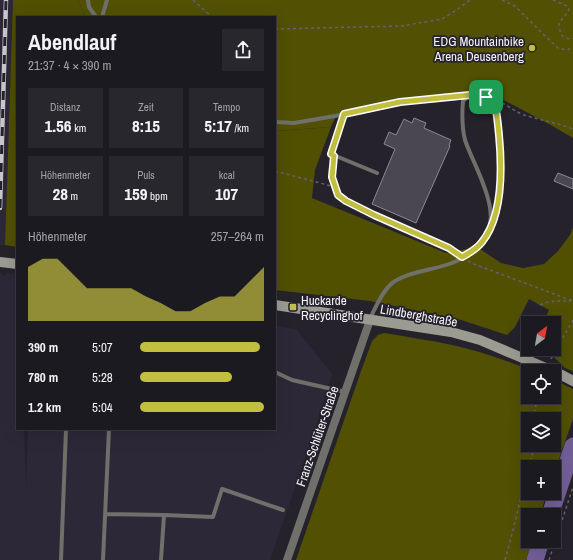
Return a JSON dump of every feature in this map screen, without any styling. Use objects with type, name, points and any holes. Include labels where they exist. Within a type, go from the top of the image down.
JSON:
[{"type":"main road","points":[[0,262],[16,264]]},
{"type":"main road","name":"Lindberghstraße","points":[[276,305],[451,332],[480,340],[536,364]]},
{"type":"main road","name":"Lindberghstraße","points":[[561,375],[573,380]]},
{"type":"street","name":"Franz-Schlüter-Straße","points":[[287,560],[370,320]]},
{"type":"lane","points":[[88,0],[89,7],[95,16]]},
{"type":"lane","points":[[102,16],[107,0]]},
{"type":"lane","points":[[470,95],[463,101],[462,114],[464,132],[465,139],[485,184],[491,212],[489,230]]},
{"type":"lane","points":[[276,122],[294,123],[400,102],[470,95],[486,97],[493,100],[498,122],[500,182],[496,214],[483,242],[453,263],[412,274],[390,285],[378,302],[370,320]]},
{"type":"lane","points":[[344,114],[331,154],[378,173]]},
{"type":"lane","points":[[276,372],[292,380],[345,392]]},
{"type":"lane","points":[[61,560],[66,430]]},
{"type":"lane","points":[[103,560],[109,430]]},
{"type":"lane","points":[[105,514],[213,517],[222,489],[283,510]]},
{"type":"lane","points":[[162,560],[164,515]]},
{"type":"path","points":[[193,0],[211,16]]},
{"type":"path","points":[[276,29],[402,26],[442,19],[470,0]]},
{"type":"path","points":[[502,0],[515,6],[558,48],[566,50],[573,48]]},
{"type":"path","points":[[553,0],[566,6],[569,10],[559,24],[561,34],[564,38],[573,39]]},
{"type":"path","points":[[493,100],[500,102],[523,115],[573,130]]},
{"type":"path","points":[[334,156],[332,177],[338,195],[342,198],[374,215],[449,248],[471,263],[573,301]]},
{"type":"path","points":[[276,172],[335,188]]},
{"type":"path","points":[[540,305],[555,300],[573,301]]},
{"type":"path","points":[[561,342],[573,320]]},
{"type":"path","points":[[549,560],[573,487]]},
{"type":"path","points":[[505,560],[521,497]]},
{"type":"shaded area","points":[[0,0],[13,0],[5,245],[0,245]]},
{"type":"shaded area","points":[[13,0],[78,0],[86,16],[16,16],[16,247],[5,245]]},
{"type":"shaded area","points":[[78,0],[573,0],[573,138],[496,96],[486,97],[470,95],[400,102],[336,116],[331,127],[276,131],[276,16],[86,16]]},
{"type":"shaded area","points":[[331,127],[315,170],[312,198],[446,253],[477,247],[501,263],[523,268],[544,264],[558,251],[570,235],[573,228],[573,320],[561,342],[561,316],[546,316],[549,310],[529,299],[515,327],[507,335],[458,319],[370,301],[276,290],[276,131]]},
{"type":"shaded area","points":[[0,273],[6,276],[6,273],[16,275],[16,430],[24,430],[26,490],[28,430],[276,430],[276,326],[296,329],[332,374],[316,426],[270,560],[0,560]]},
{"type":"shaded area","points":[[573,320],[573,371],[565,368],[553,356],[561,356],[561,342]]},
{"type":"shaded area","points":[[384,333],[426,340],[472,350],[521,367],[521,404],[561,404],[561,383],[573,389],[573,419],[559,460],[521,460],[521,500],[545,500],[542,508],[521,508],[521,548],[530,548],[526,560],[296,560],[372,341],[378,335]]},
{"type":"building","points":[[414,118],[426,123],[424,128],[451,140],[450,146],[416,223],[372,204],[395,149],[384,144],[389,132],[396,135],[404,119],[412,123]]},
{"type":"building","points":[[558,173],[573,179],[573,189],[554,181]]},
{"type":"waterway","points":[[552,508],[573,446]]},
{"type":"waterway","points":[[535,560],[539,548]]},
{"type":"railway","points":[[0,208],[6,0]]},
{"type":"place","name":"EDG Mountainbike Arena Deusenberg","points":[[532,48]]},
{"type":"place","name":"Huckarde Recyclinghof","points":[[293,307]]},
{"type":"route","points":[[470,95],[486,97],[493,100],[495,105],[501,154],[500,182],[496,214],[483,242],[462,257],[449,248],[374,215],[346,201],[338,195],[332,177],[334,156],[331,154],[344,114],[400,102],[470,95]]}]
